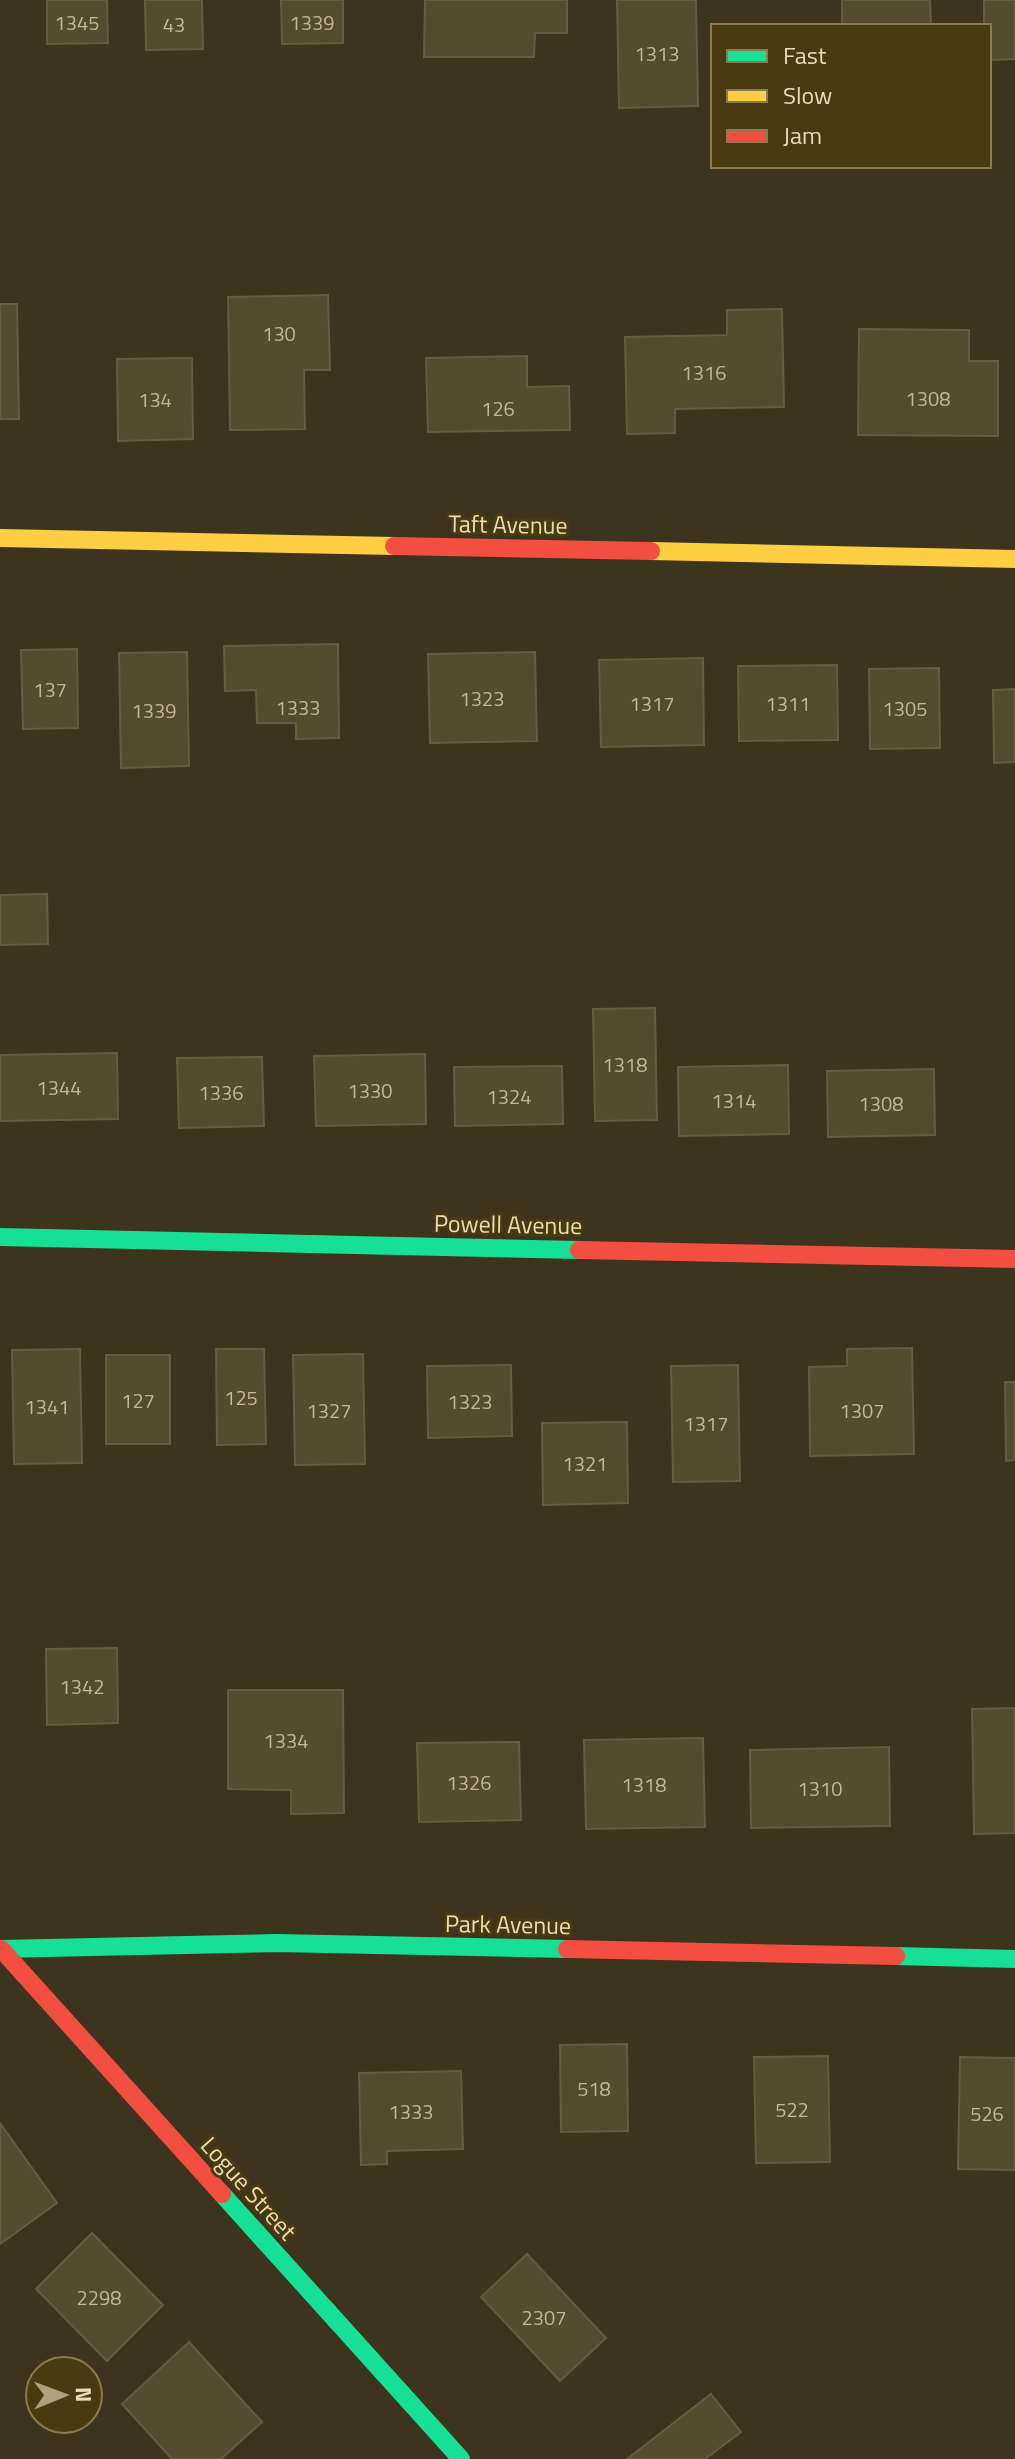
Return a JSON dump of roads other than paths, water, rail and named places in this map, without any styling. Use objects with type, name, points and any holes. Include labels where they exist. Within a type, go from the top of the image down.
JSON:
[{"type":"street","name":"Taft Avenue","points":[[0,538],[1015,559]]},
{"type":"street","name":"Powell Avenue","points":[[0,1237],[1015,1259]]},
{"type":"street","name":"Park Avenue","points":[[0,1949],[277,1943],[1015,1959]]},
{"type":"street","name":"Logue Street","points":[[0,1949],[461,2459]]}]
